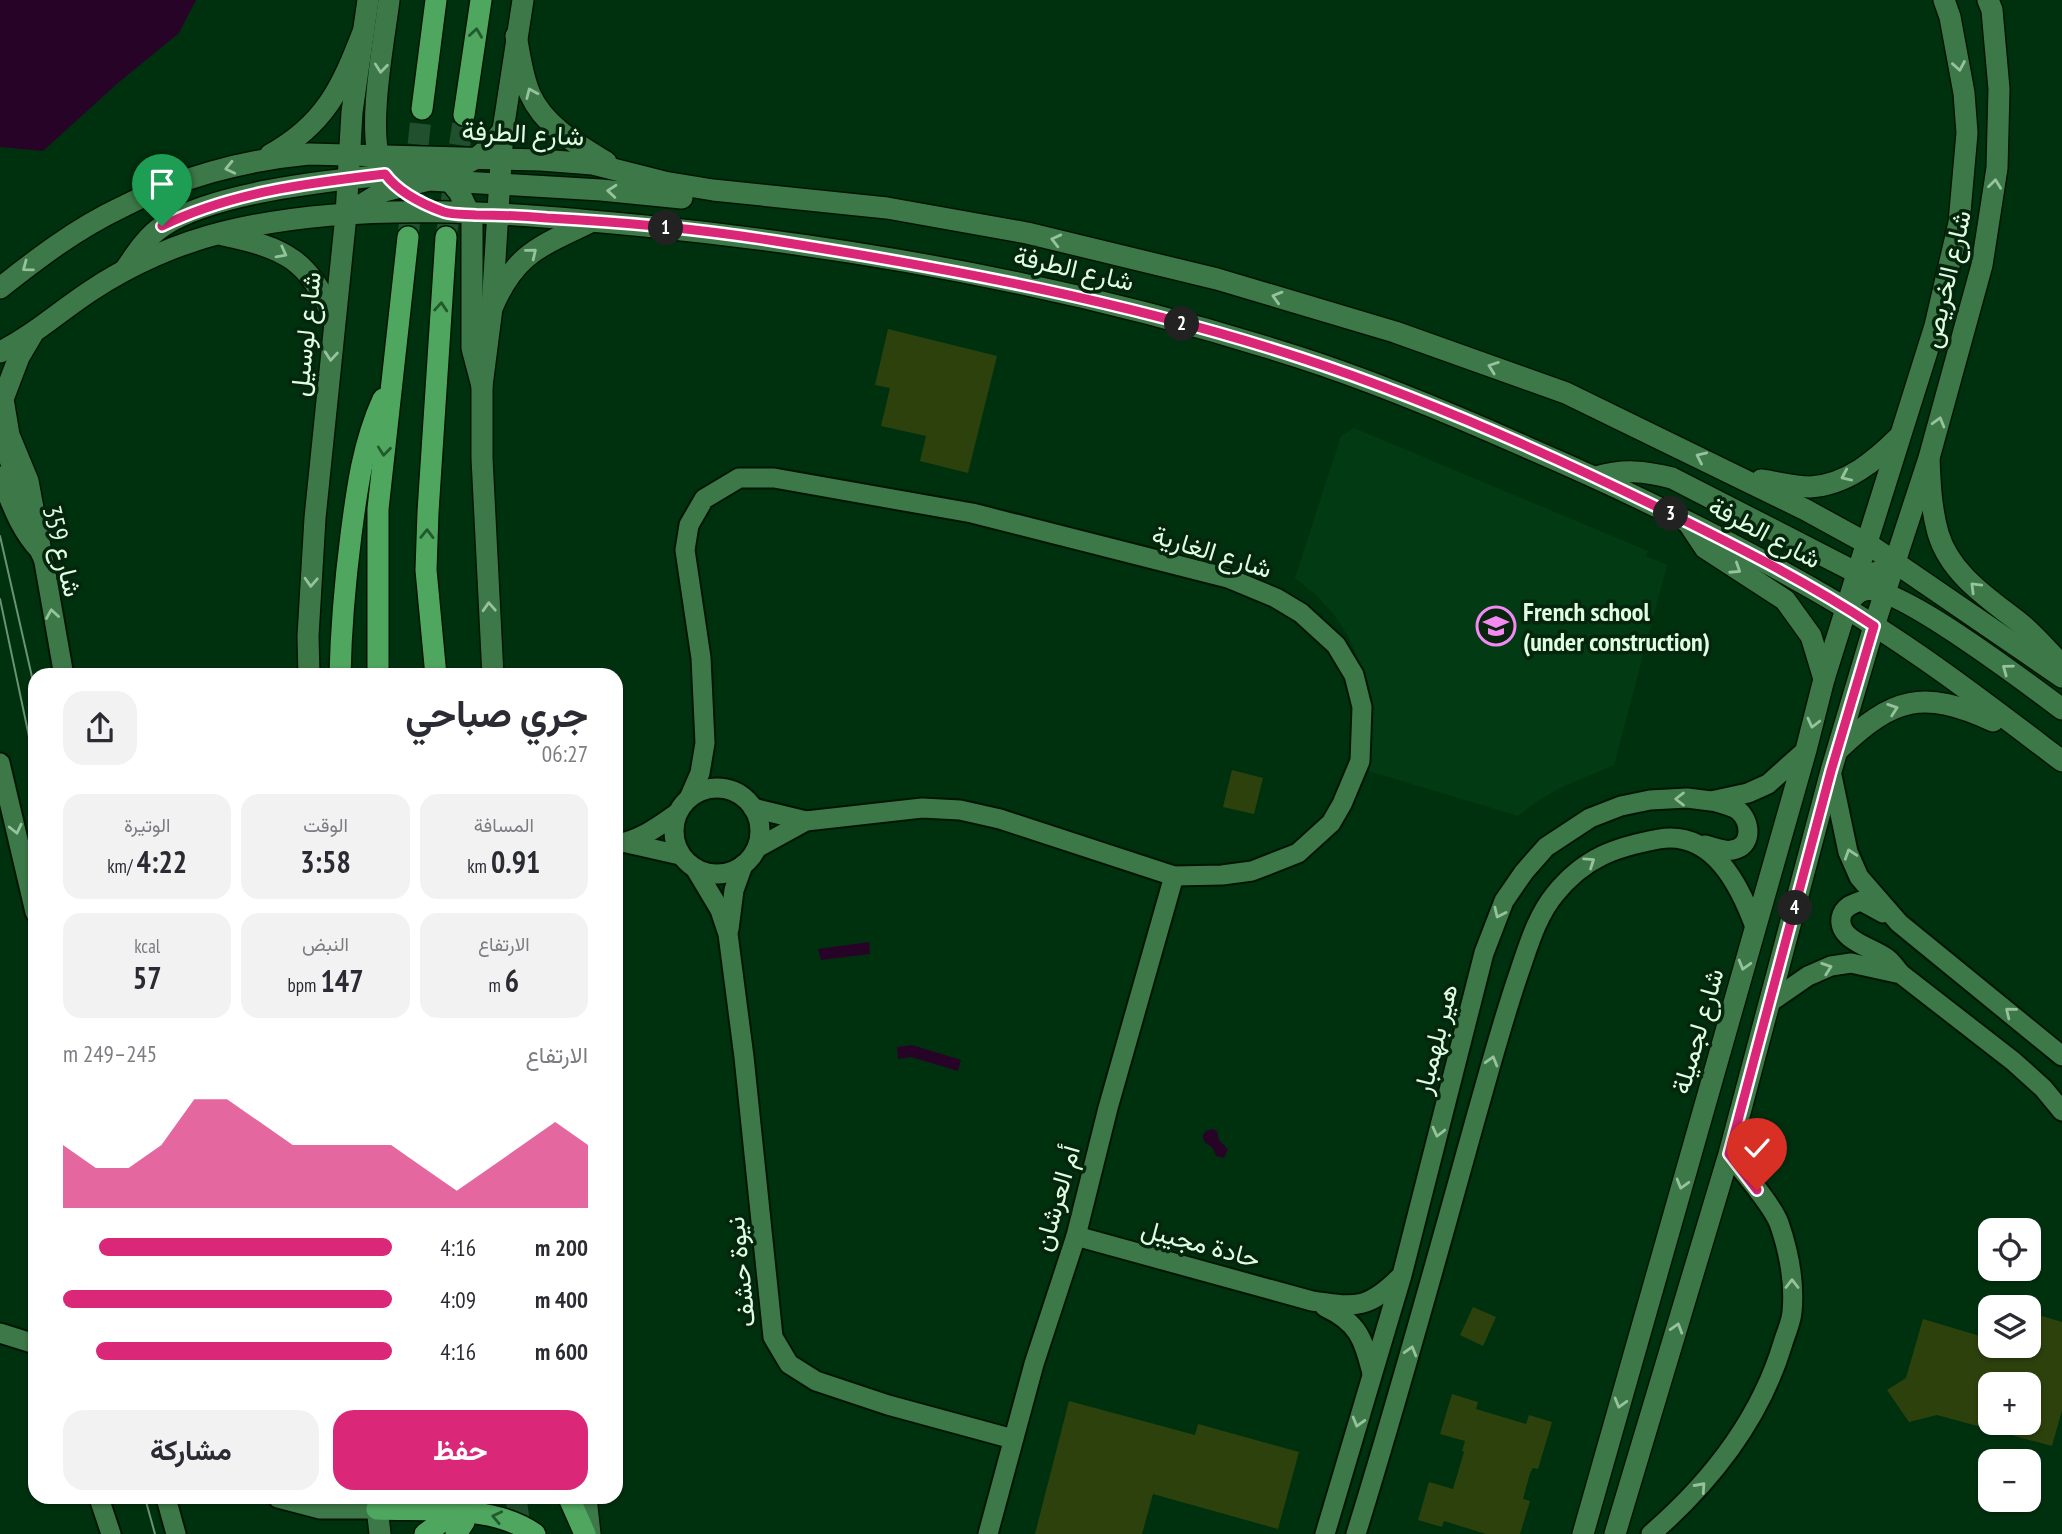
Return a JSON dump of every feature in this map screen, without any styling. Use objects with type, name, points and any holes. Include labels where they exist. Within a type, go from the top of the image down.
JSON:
[{"type":"highway","points":[[422,109],[436,0]]},
{"type":"highway","points":[[464,114],[481,0]]},
{"type":"highway","points":[[378,668],[378,509],[408,237]]},
{"type":"highway","points":[[435,668],[426,569],[446,237]]},
{"type":"highway","points":[[340,668],[346,576],[360,468],[373,424],[392,382]]},
{"type":"highway","points":[[426,569],[441,630],[446,668]]},
{"type":"highway","points":[[385,1504],[460,1525]]},
{"type":"highway","points":[[572,1504],[584,1534]]},
{"type":"highway","points":[[425,1534],[460,1525],[476,1513],[508,1519],[535,1534]]},
{"type":"main road","name":"شارع لوسيل","points":[[309,668],[308,636],[315,518],[346,215],[352,112],[368,0]]},
{"type":"main road","points":[[346,215],[374,196],[385,172],[376,120],[389,0]]},
{"type":"main road","points":[[493,668],[482,458],[482,386],[492,308],[503,130],[523,0]]},
{"type":"main road","name":"شارع الخريص","points":[[1868,544],[1935,326],[1959,223],[1967,133],[1964,93],[1950,17],[1944,0]]},
{"type":"main road","name":"شارع الخريص","points":[[1895,563],[1929,458],[1982,265],[1988,233],[1997,168],[1999,89],[1992,10],[1988,0]]},
{"type":"main road","points":[[258,162],[300,137],[322,113],[341,86],[363,32]]},
{"type":"main road","points":[[516,36],[530,96],[540,110],[572,140],[617,169]]},
{"type":"main road","points":[[444,175],[487,150],[503,130]]},
{"type":"main road","name":"شارع الطرفة","points":[[0,288],[46,253],[121,207],[165,188],[213,172],[309,154],[349,154],[385,172],[419,157],[593,164],[664,183],[887,208],[1027,233],[1217,279],[1395,332],[1566,393],[1742,477],[1868,544],[2062,677]]},
{"type":"main road","points":[[419,157],[444,175],[467,205],[470,214],[473,228],[472,348],[482,386]]},
{"type":"main road","points":[[385,172],[447,213]]},
{"type":"main road","points":[[124,272],[134,256],[162,226],[185,215],[272,191],[385,172],[444,175],[500,183],[696,199],[754,195]]},
{"type":"main road","name":"شارع الطرفة","points":[[0,352],[100,285],[148,260],[217,233],[266,222],[314,216],[447,213],[592,221],[746,236],[1016,283],[1117,306],[1299,358],[1461,418],[1596,477],[1846,608],[2062,761]]},
{"type":"main road","points":[[492,308],[508,278],[530,253],[552,239],[592,221]]},
{"type":"main road","points":[[217,233],[271,247],[291,257],[310,274],[326,300],[334,320]]},
{"type":"main road","points":[[35,331],[19,357],[3,399],[9,435],[28,481],[41,552]]},
{"type":"main road","points":[[1742,477],[1810,486],[1842,479],[1874,461],[1900,436]]},
{"type":"main road","points":[[1929,458],[1930,496],[1938,534],[1955,567],[1982,595],[2022,625],[2062,665]]},
{"type":"main road","points":[[1596,477],[1627,471],[1647,471],[1672,478],[1857,575],[1874,574],[1895,563]]},
{"type":"main road","points":[[1688,523],[1705,548],[1785,600],[1811,636],[1824,678]]},
{"type":"main road","name":"شارع لجميلة","points":[[1583,1534],[1806,750],[1824,678],[1868,544]]},
{"type":"main road","points":[[1615,1534],[1729,1154],[1831,771],[1895,563]]},
{"type":"main road","points":[[1846,608],[1854,595],[1864,590],[1884,593],[1947,627],[2062,709]]},
{"type":"main road","points":[[1839,749],[1863,726],[1885,711],[1918,702],[1960,707],[2042,746]]},
{"type":"main road","points":[[378,1504],[380,1534]]},
{"type":"main road","points":[[587,1504],[590,1534]]},
{"type":"street","name":"شارع 359","points":[[0,442],[9,460],[41,552],[63,668]]},
{"type":"street","points":[[0,475],[24,533],[41,552]]},
{"type":"street","name":"شارع الغارية","points":[[691,796],[701,773],[705,743],[701,657],[685,550],[690,525],[704,499],[739,478],[774,478],[972,513],[1228,579],[1276,598],[1301,613],[1336,645],[1354,676],[1362,707],[1360,761],[1331,823],[1298,853],[1252,871],[1174,876],[1000,819],[960,810],[922,808],[806,821],[753,808]]},
{"type":"street","name":"شارع الغارية","points":[[705,743],[729,789]]},
{"type":"street","name":"هير بلهمبار","points":[[1325,1534],[1402,1275],[1484,953],[1504,901],[1546,847],[1590,818],[1620,806],[1650,800],[1687,798],[1711,801],[1748,793],[1768,784],[1806,750]]},
{"type":"street","points":[[0,763],[28,882]]},
{"type":"street","points":[[1831,771],[1848,852],[1859,877],[1899,923]]},
{"type":"street","points":[[623,843],[656,829],[676,814],[691,796],[702,790],[715,788],[738,793],[753,808],[759,823],[757,848],[743,865],[724,874],[704,873],[688,862],[623,845]]},
{"type":"street","points":[[1356,1534],[1410,1354],[1505,1013],[1534,929],[1553,895],[1577,870],[1602,854],[1627,845],[1666,838],[1731,851],[1740,847],[1747,839],[1749,829],[1746,820],[1732,806],[1711,801]]},
{"type":"street","points":[[676,814],[674,835],[688,862]]},
{"type":"street","name":"شارع الغارية","points":[[757,848],[806,821]]},
{"type":"street","points":[[1693,843],[1720,861],[1732,875],[1744,896],[1755,927]]},
{"type":"street","name":"نيوة حشف","points":[[688,862],[720,910],[728,934],[744,1057],[773,1337],[783,1355],[789,1364],[816,1381],[888,1405],[1013,1439]]},
{"type":"street","name":"نيوة حشف","points":[[728,934],[734,890],[743,865]]},
{"type":"street","name":"أم العرشان","points":[[988,1534],[1038,1352],[1076,1236],[1108,1108],[1174,876]]},
{"type":"street","points":[[2062,1056],[1899,923],[1861,901],[1849,905],[1841,916],[1843,929],[1852,939],[1888,959],[1901,974],[2013,1060],[2043,1088],[2062,1111]]},
{"type":"street","points":[[1769,1003],[1808,976],[1831,966],[1851,963],[1901,974]]},
{"type":"street","points":[[1651,1534],[1683,1507],[1714,1472],[1747,1426],[1777,1364],[1792,1314],[1792,1270],[1778,1220],[1729,1154]]},
{"type":"street","name":"حادة مجيبل","points":[[1076,1236],[1312,1301],[1357,1306],[1384,1294],[1402,1275]]},
{"type":"street","name":"حادة مجيبل","points":[[1312,1301],[1339,1314],[1358,1332],[1364,1343],[1372,1376]]},
{"type":"street","points":[[0,1333],[28,1338]]},
{"type":"street","points":[[101,1504],[111,1534]]},
{"type":"street","points":[[168,1504],[176,1534]]},
{"type":"street","points":[[301,1504],[320,1509],[361,1504]]},
{"type":"shaded area","points":[[0,0],[196,0],[179,33],[118,83],[43,151],[0,147]]},
{"type":"shaded area","name":"French school (under construction)","points":[[1354,428],[1648,551],[1646,556],[1667,565],[1614,765],[1560,788],[1518,816],[1365,770],[1369,706],[1364,673],[1348,636],[1335,616],[1295,578],[1341,436]]},
{"type":"shaded area","points":[[869,942],[870,954],[821,960],[818,949]]},
{"type":"shaded area","points":[[912,1045],[961,1060],[958,1071],[911,1057],[898,1059],[897,1047]]},
{"type":"shaded area","points":[[1212,1129],[1217,1131],[1219,1140],[1228,1149],[1224,1158],[1216,1156],[1213,1148],[1204,1141],[1203,1135]]},
{"type":"building","points":[[888,329],[997,356],[968,473],[920,461],[926,436],[881,426],[890,388],[875,385]]},
{"type":"building","points":[[1232,770],[1263,778],[1254,814],[1223,807]]},
{"type":"building","points":[[1473,1307],[1496,1317],[1483,1346],[1460,1335]]},
{"type":"building","points":[[2041,1316],[2062,1322],[2062,1410],[2052,1446],[2011,1435],[2041,1435],[2041,1372],[1978,1372],[1978,1426],[1937,1415],[1909,1422],[1887,1390],[1906,1378],[1923,1319],[1978,1335],[1978,1358],[2041,1358]]},
{"type":"building","points":[[1452,1394],[1478,1402],[1476,1409],[1526,1424],[1529,1415],[1552,1422],[1538,1469],[1533,1468],[1530,1473],[1523,1499],[1530,1501],[1520,1534],[1486,1534],[1444,1521],[1442,1527],[1418,1520],[1429,1482],[1453,1489],[1464,1452],[1465,1441],[1440,1434]]},
{"type":"building","points":[[1069,1401],[1195,1435],[1198,1424],[1299,1452],[1278,1529],[1153,1494],[1142,1534],[1035,1534]]},
{"type":"tunnel","points":[[408,237],[422,109]]},
{"type":"tunnel","points":[[446,237],[464,115]]},
{"type":"tunnel","points":[[517,1504],[521,1534]]},
{"type":"tram line","points":[[0,536],[30,668]]},
{"type":"tram line","points":[[0,599],[28,732]]},
{"type":"tram line","points":[[147,1504],[155,1534]]},
{"type":"place","name":"French school (under construction)","points":[[1496,626]]},
{"type":"route","points":[[162,226],[217,204],[272,191],[385,174],[395,187],[406,194],[447,213],[559,219],[746,236],[885,258],[1016,283],[1217,333],[1374,384],[1461,418],[1596,477],[1755,557],[1846,608],[1874,626],[1831,771],[1729,1154],[1757,1190]]}]
